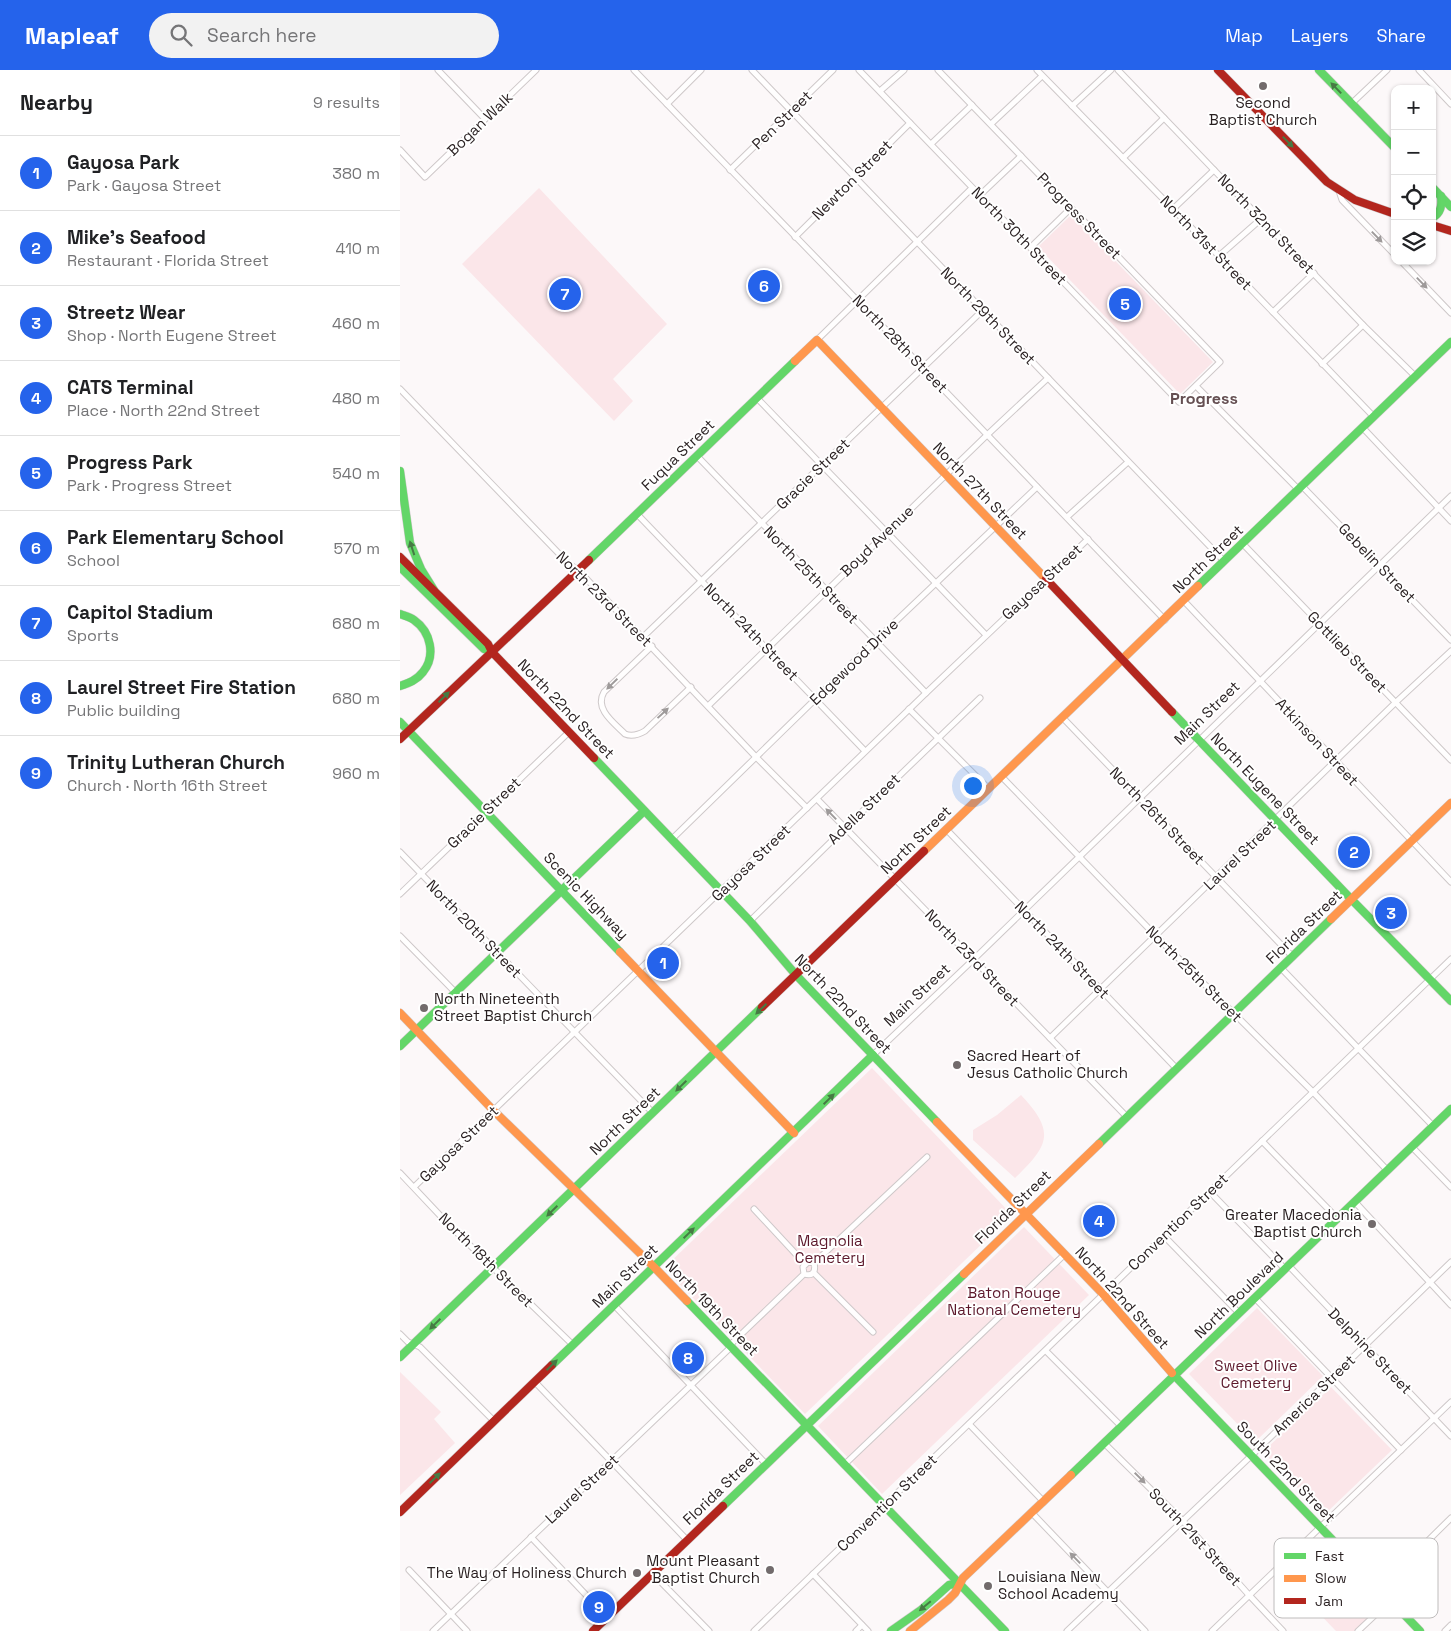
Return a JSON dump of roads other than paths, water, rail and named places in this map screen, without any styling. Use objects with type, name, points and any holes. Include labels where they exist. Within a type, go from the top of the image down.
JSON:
[{"type":"main road","points":[[1218,70],[1322,177],[1339,191],[1362,203],[1391,213]]},
{"type":"main road","points":[[1319,70],[1391,144]]},
{"type":"main road","points":[[1436,191],[1451,207]]},
{"type":"main road","points":[[1436,216],[1441,210],[1441,196]]},
{"type":"main road","points":[[1436,226],[1451,231]]},
{"type":"main road","name":"Fuqua Street","points":[[400,739],[817,340]]},
{"type":"main road","name":"North 27th Street","points":[[817,340],[1123,660]]},
{"type":"main road","name":"North Street","points":[[400,1357],[1451,342]]},
{"type":"main road","points":[[400,471],[410,543],[418,565],[434,590]]},
{"type":"main road","name":"North 22nd Street","points":[[400,557],[488,644],[492,652],[750,921],[796,976],[1103,1294],[1174,1375]]},
{"type":"main road","name":"North 22nd Street","points":[[400,567],[484,649],[492,652]]},
{"type":"main road","points":[[400,614],[410,617],[421,625],[428,635],[431,649],[428,663],[421,675],[410,683],[400,686]]},
{"type":"main road","name":"North Eugene Street","points":[[1123,660],[1451,1001]]},
{"type":"main road","name":"Scenic Highway","points":[[400,722],[794,1133]]},
{"type":"main road","name":"Florida Street","points":[[593,1631],[1451,803]]},
{"type":"main road","points":[[400,1046],[644,811]]},
{"type":"main road","name":"North 19th Street","points":[[400,1013],[494,1110],[654,1267],[1005,1631]]},
{"type":"main road","name":"Main Street","points":[[400,1512],[873,1055]]},
{"type":"main road","name":"North Boulevard","points":[[910,1631],[955,1594],[959,1583],[1033,1514],[1174,1375],[1451,1109]]},
{"type":"main road","name":"South 22nd Street","points":[[1174,1375],[1330,1538]]},
{"type":"main road","name":"North Boulevard","points":[[892,1631],[921,1610],[949,1585],[959,1583]]},
{"type":"main road","name":"South 22nd Street","points":[[1407,1618],[1420,1631]]},
{"type":"street","points":[[438,70],[485,119]]},
{"type":"street","name":"Bogan Walk","points":[[401,152],[425,177],[536,70]]},
{"type":"street","name":"North 28th Street","points":[[634,70],[1165,620]]},
{"type":"street","points":[[667,104],[701,70]]},
{"type":"street","name":"North 29th Street","points":[[752,70],[1224,562]]},
{"type":"street","name":"Pen Street","points":[[730,170],[833,70]]},
{"type":"street","name":"North 30th Street","points":[[859,70],[1180,402],[1196,386]]},
{"type":"street","points":[[880,92],[904,70]]},
{"type":"street","name":"Progress Street","points":[[938,70],[1220,362],[1196,386]]},
{"type":"street","name":"North 31st Street","points":[[1037,70],[1220,256],[1374,417]]},
{"type":"street","points":[[1072,106],[1111,70]]},
{"type":"street","name":"North 32nd Street","points":[[1118,70],[1363,325],[1415,376]]},
{"type":"street","points":[[1351,104],[1388,70]]},
{"type":"street","points":[[1419,70],[1451,104]]},
{"type":"street","points":[[991,124],[1042,76]]},
{"type":"street","points":[[931,144],[972,105]]},
{"type":"street","points":[[1123,158],[1164,118]]},
{"type":"street","name":"Newton Street","points":[[795,237],[910,123]]},
{"type":"street","points":[[980,195],[1021,156]]},
{"type":"street","points":[[1173,209],[1214,170]]},
{"type":"street","name":"Fuqua Street","points":[[817,340],[972,188]]},
{"type":"street","points":[[1339,191],[1342,200],[1391,251]]},
{"type":"street","points":[[1031,247],[1071,208]]},
{"type":"street","points":[[1220,256],[1262,219]]},
{"type":"street","points":[[1405,265],[1451,313]]},
{"type":"street","points":[[1273,312],[1314,273]]},
{"type":"street","name":"Gracie Street","points":[[644,637],[983,310]]},
{"type":"street","points":[[1322,364],[1363,325]]},
{"type":"street","name":"Boyd Avenue","points":[[708,706],[886,532],[1048,378]]},
{"type":"street","points":[[1196,386],[1301,488]]},
{"type":"street","name":"North 23rd Street","points":[[400,390],[568,563],[578,570],[644,637],[756,757],[808,808]]},
{"type":"street","points":[[757,398],[986,635]]},
{"type":"street","points":[[1363,428],[1451,521]]},
{"type":"street","name":"North 25th Street","points":[[697,456],[926,693]]},
{"type":"street","points":[[1067,517],[1128,462]]},
{"type":"street","name":"Edgewood Drive","points":[[672,839],[875,641],[1037,487]]},
{"type":"street","name":"Gebelin Street","points":[[1301,488],[1451,640]]},
{"type":"street","name":"Main Street","points":[[873,1055],[974,960],[1451,496]]},
{"type":"street","name":"North 24th Street","points":[[637,514],[865,751]]},
{"type":"street","name":"Gayosa Street","points":[[414,1187],[817,800],[865,751],[1088,539]]},
{"type":"street","name":"Gottlieb Street","points":[[1243,544],[1451,760]]},
{"type":"street","name":"Atkinson Street","points":[[1184,601],[1451,882]]},
{"type":"street","points":[[652,646],[604,692],[600,699],[603,711],[625,734],[634,736],[645,731],[690,687]]},
{"type":"street","name":"Laurel Street","points":[[1050,1038],[1451,651]]},
{"type":"street","name":"Adella Street","points":[[750,921],[980,698]]},
{"type":"street","points":[[910,709],[988,789]]},
{"type":"street","name":"North 26th Street","points":[[1063,718],[1293,957]]},
{"type":"street","name":"Gracie Street","points":[[400,894],[569,732]]},
{"type":"street","name":"North 25th Street","points":[[1002,777],[1156,936],[1313,1092],[1387,1170]]},
{"type":"street","name":"North 23rd Street","points":[[817,800],[1127,1117]]},
{"type":"street","name":"North 24th Street","points":[[947,830],[1177,1069]]},
{"type":"street","name":"North 20th Street","points":[[400,852],[653,1113]]},
{"type":"street","points":[[400,936],[456,993]]},
{"type":"street","name":"Convention Street","points":[[754,1631],[1451,958]]},
{"type":"street","points":[[1281,968],[1433,1126]]},
{"type":"street","points":[[1262,1142],[1338,1219]]},
{"type":"street","points":[[1412,1147],[1451,1187]]},
{"type":"street","points":[[814,1263],[927,1156]]},
{"type":"street","name":"North 18th Street","points":[[400,1173],[450,1226],[573,1345]]},
{"type":"street","points":[[1210,1192],[1287,1268]]},
{"type":"street","points":[[1355,1202],[1451,1305]]},
{"type":"street","points":[[754,1209],[805,1264]]},
{"type":"street","points":[[1164,1236],[1239,1314]]},
{"type":"street","points":[[844,1465],[1064,1254]]},
{"type":"street","points":[[805,1264],[808,1262],[814,1263]]},
{"type":"street","name":"America Street","points":[[1067,1631],[1451,1262]]},
{"type":"street","points":[[814,1263],[814,1273]]},
{"type":"street","points":[[805,1264],[803,1267],[804,1274],[811,1275],[814,1273]]},
{"type":"street","name":"Delphine Street","points":[[1287,1268],[1451,1436]]},
{"type":"street","points":[[814,1273],[873,1332]]},
{"type":"street","name":"Laurel Street","points":[[433,1631],[804,1274]]},
{"type":"street","points":[[1255,1298],[1400,1450]]},
{"type":"street","points":[[614,1306],[766,1464]]},
{"type":"street","points":[[400,1334],[408,1342],[420,1347],[494,1421]]},
{"type":"street","points":[[1046,1351],[1122,1427]]},
{"type":"street","points":[[535,1382],[687,1540]]},
{"type":"street","points":[[1309,1538],[1451,1402]]},
{"type":"street","points":[[969,1424],[1045,1502]]},
{"type":"street","name":"South 21st Street","points":[[1105,1444],[1183,1520],[1283,1631]]},
{"type":"street","points":[[1033,1514],[1145,1631]]},
{"type":"street","points":[[1431,1538],[1451,1518]]},
{"type":"street","points":[[531,1537],[607,1617]]},
{"type":"street","points":[[409,1570],[467,1631]]},
{"type":"street","points":[[1212,1631],[1274,1571]]},
{"type":"street","points":[[652,1573],[709,1631]]},
{"type":"street","points":[[814,1574],[868,1631]]},
{"type":"street","points":[[1358,1631],[1372,1618]]},
{"type":"street","points":[[856,1631],[862,1625]]},
{"type":"street","points":[[1445,1631],[1451,1625]]},
{"type":"place","name":"Second Baptist Church","points":[[1263,86]]},
{"type":"place","name":"Park Elementary School","points":[[764,286]]},
{"type":"place","name":"Capitol Stadium","points":[[565,294]]},
{"type":"place","name":"Progress Park","points":[[1125,304]]},
{"type":"place","name":"Mike's Seafood","points":[[1354,852]]},
{"type":"place","name":"Streetz Wear","points":[[1391,913]]},
{"type":"place","name":"Gayosa Park","points":[[663,963]]},
{"type":"place","name":"North Nineteenth Street Baptist Church","points":[[424,1008]]},
{"type":"place","name":"Sacred Heart of Jesus Catholic Church","points":[[957,1065]]},
{"type":"place","name":"CATS Terminal","points":[[1099,1221]]},
{"type":"place","name":"Greater Macedonia Baptist Church","points":[[1372,1224]]},
{"type":"place","name":"Laurel Street Fire Station","points":[[688,1358]]},
{"type":"place","name":"Mount Pleasant Baptist Church","points":[[770,1570]]},
{"type":"place","name":"The Way of Holiness Church","points":[[637,1573]]},
{"type":"place","name":"Louisiana New School Academy","points":[[988,1586]]},
{"type":"place","name":"Trinity Lutheran Church","points":[[599,1607]]},
{"type":"district","name":"Progress","points":[[1204,398]]},
{"type":"park label","name":"Magnolia Cemetery","points":[[830,1250]]},
{"type":"park label","name":"Baton Rouge National Cemetery","points":[[1014,1302]]},
{"type":"park label","name":"Sweet Olive Cemetery","points":[[1256,1374]]}]
